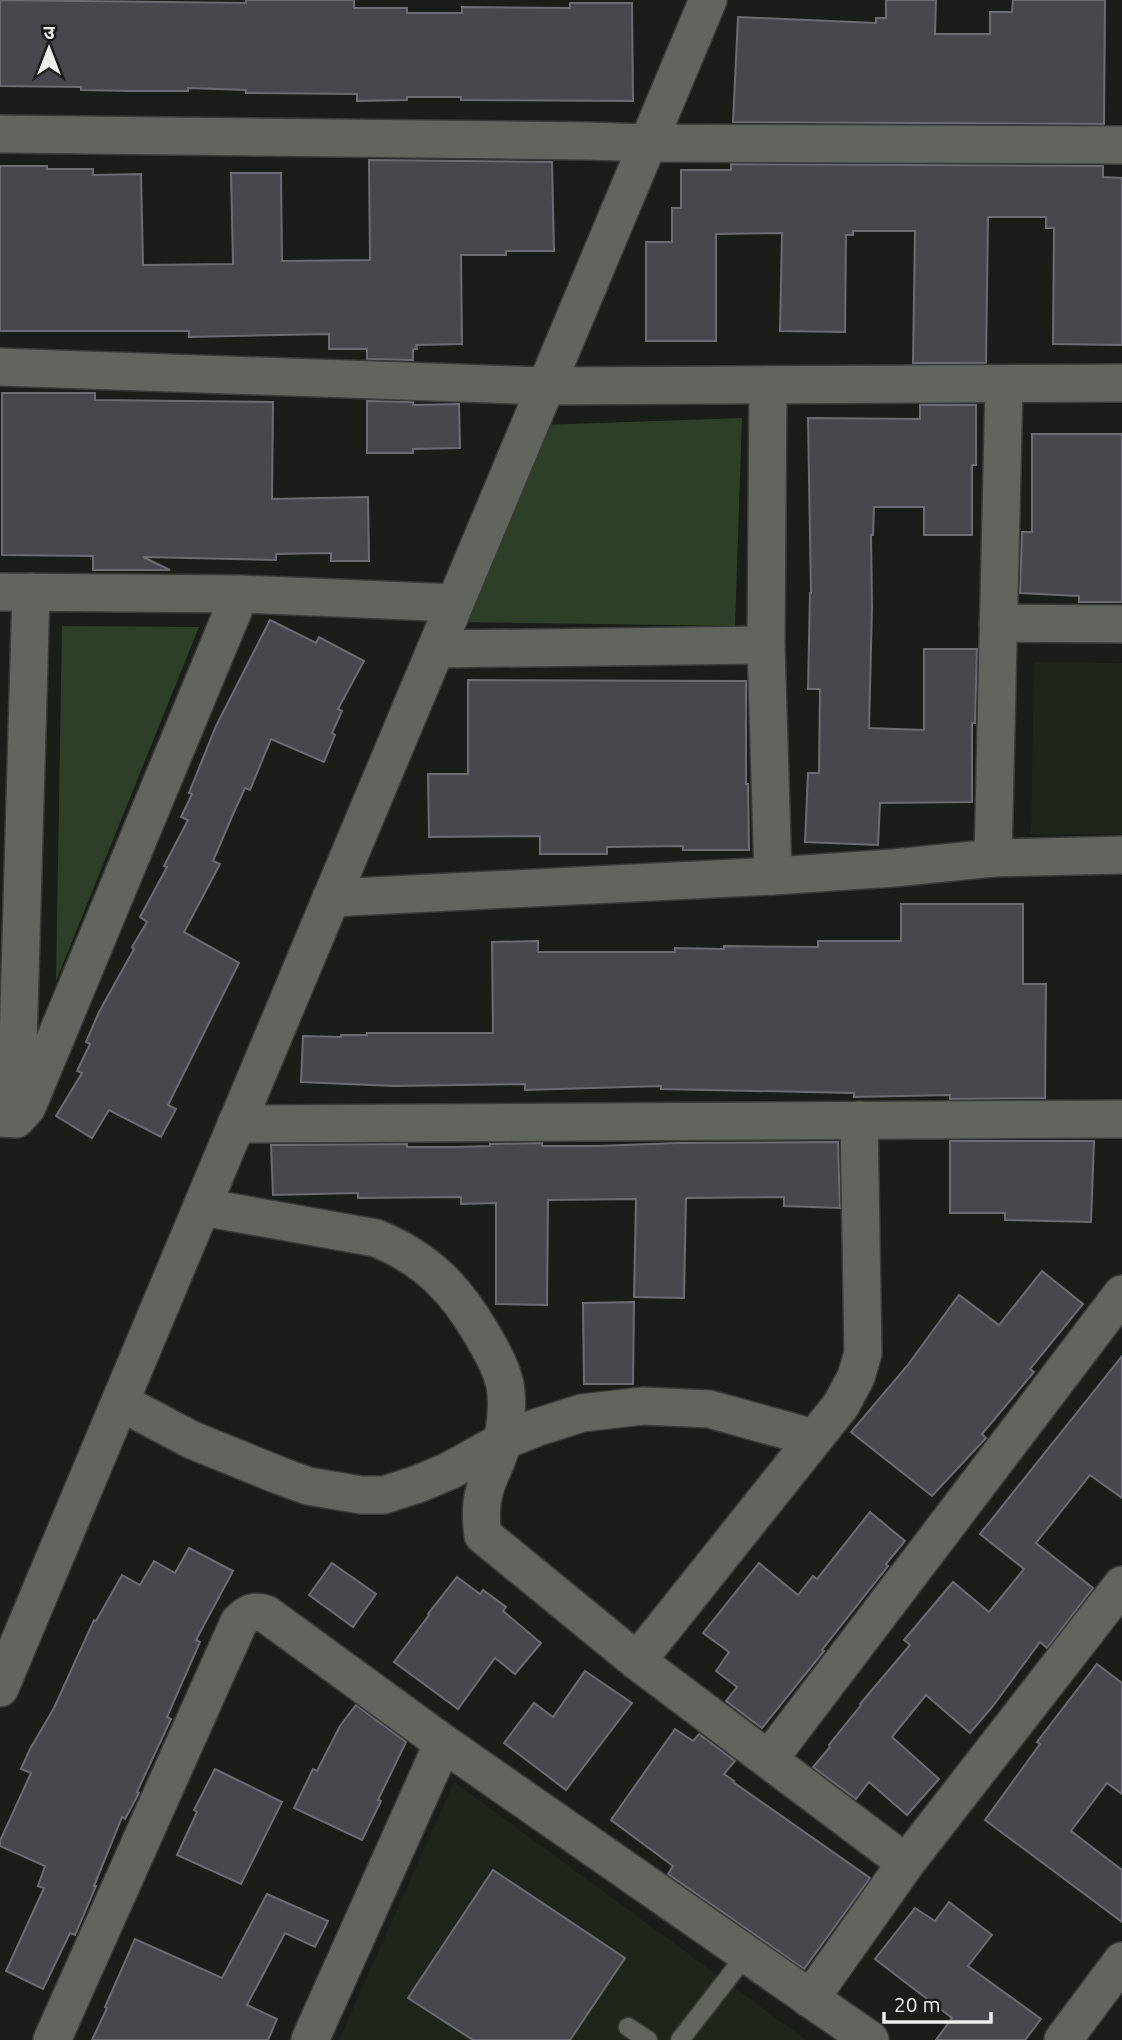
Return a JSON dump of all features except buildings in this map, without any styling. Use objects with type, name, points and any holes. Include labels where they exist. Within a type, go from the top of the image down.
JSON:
[{"type":"street","points":[[0,1688],[708,0]]},
{"type":"street","points":[[0,134],[648,143],[1122,145]]},
{"type":"street","points":[[0,367],[546,386],[1122,383]]},
{"type":"street","points":[[993,858],[1004,384]]},
{"type":"street","points":[[768,385],[766,645],[774,876]]},
{"type":"street","points":[[8,1118],[15,592],[240,594],[455,603]]},
{"type":"street","points":[[8,1118],[27,1107],[240,594]]},
{"type":"street","points":[[998,623],[1122,624]]},
{"type":"street","points":[[436,649],[766,645]]},
{"type":"street","points":[[331,898],[774,876],[993,858],[1122,855]]},
{"type":"street","points":[[236,1124],[1122,1119]]},
{"type":"street","points":[[638,1661],[841,1405],[856,1377],[863,1353],[859,1120]]},
{"type":"street","points":[[202,1207],[376,1238],[397,1247],[429,1268],[453,1290],[471,1314],[497,1361],[505,1385],[503,1441],[484,1492],[481,1510],[483,1535],[638,1661],[906,1863]]},
{"type":"street","points":[[769,1759],[1122,1294]]},
{"type":"street","points":[[120,1402],[192,1440],[278,1475],[308,1486],[361,1495],[384,1495],[418,1484],[449,1471],[503,1441],[582,1413],[643,1406],[709,1409],[814,1438]]},
{"type":"street","points":[[810,1999],[906,1863],[1122,1585]]},
{"type":"street","points":[[52,2040],[239,1622],[247,1614],[256,1611],[266,1614],[443,1743],[870,2040]]},
{"type":"street","points":[[310,2040],[443,1743]]},
{"type":"street","points":[[1063,2040],[1122,1961]]},
{"type":"lane","points":[[680,2040],[746,1955]]},
{"type":"lane","points":[[628,2027],[648,2040]]},
{"type":"shaded area","points":[[1034,662],[1122,663],[1122,834],[1031,834]]},
{"type":"shaded area","points":[[454,1782],[806,2040],[339,2040]]},
{"type":"green space","points":[[742,418],[735,626],[455,622],[542,425]]},
{"type":"green space","points":[[62,626],[199,627],[56,981]]}]
